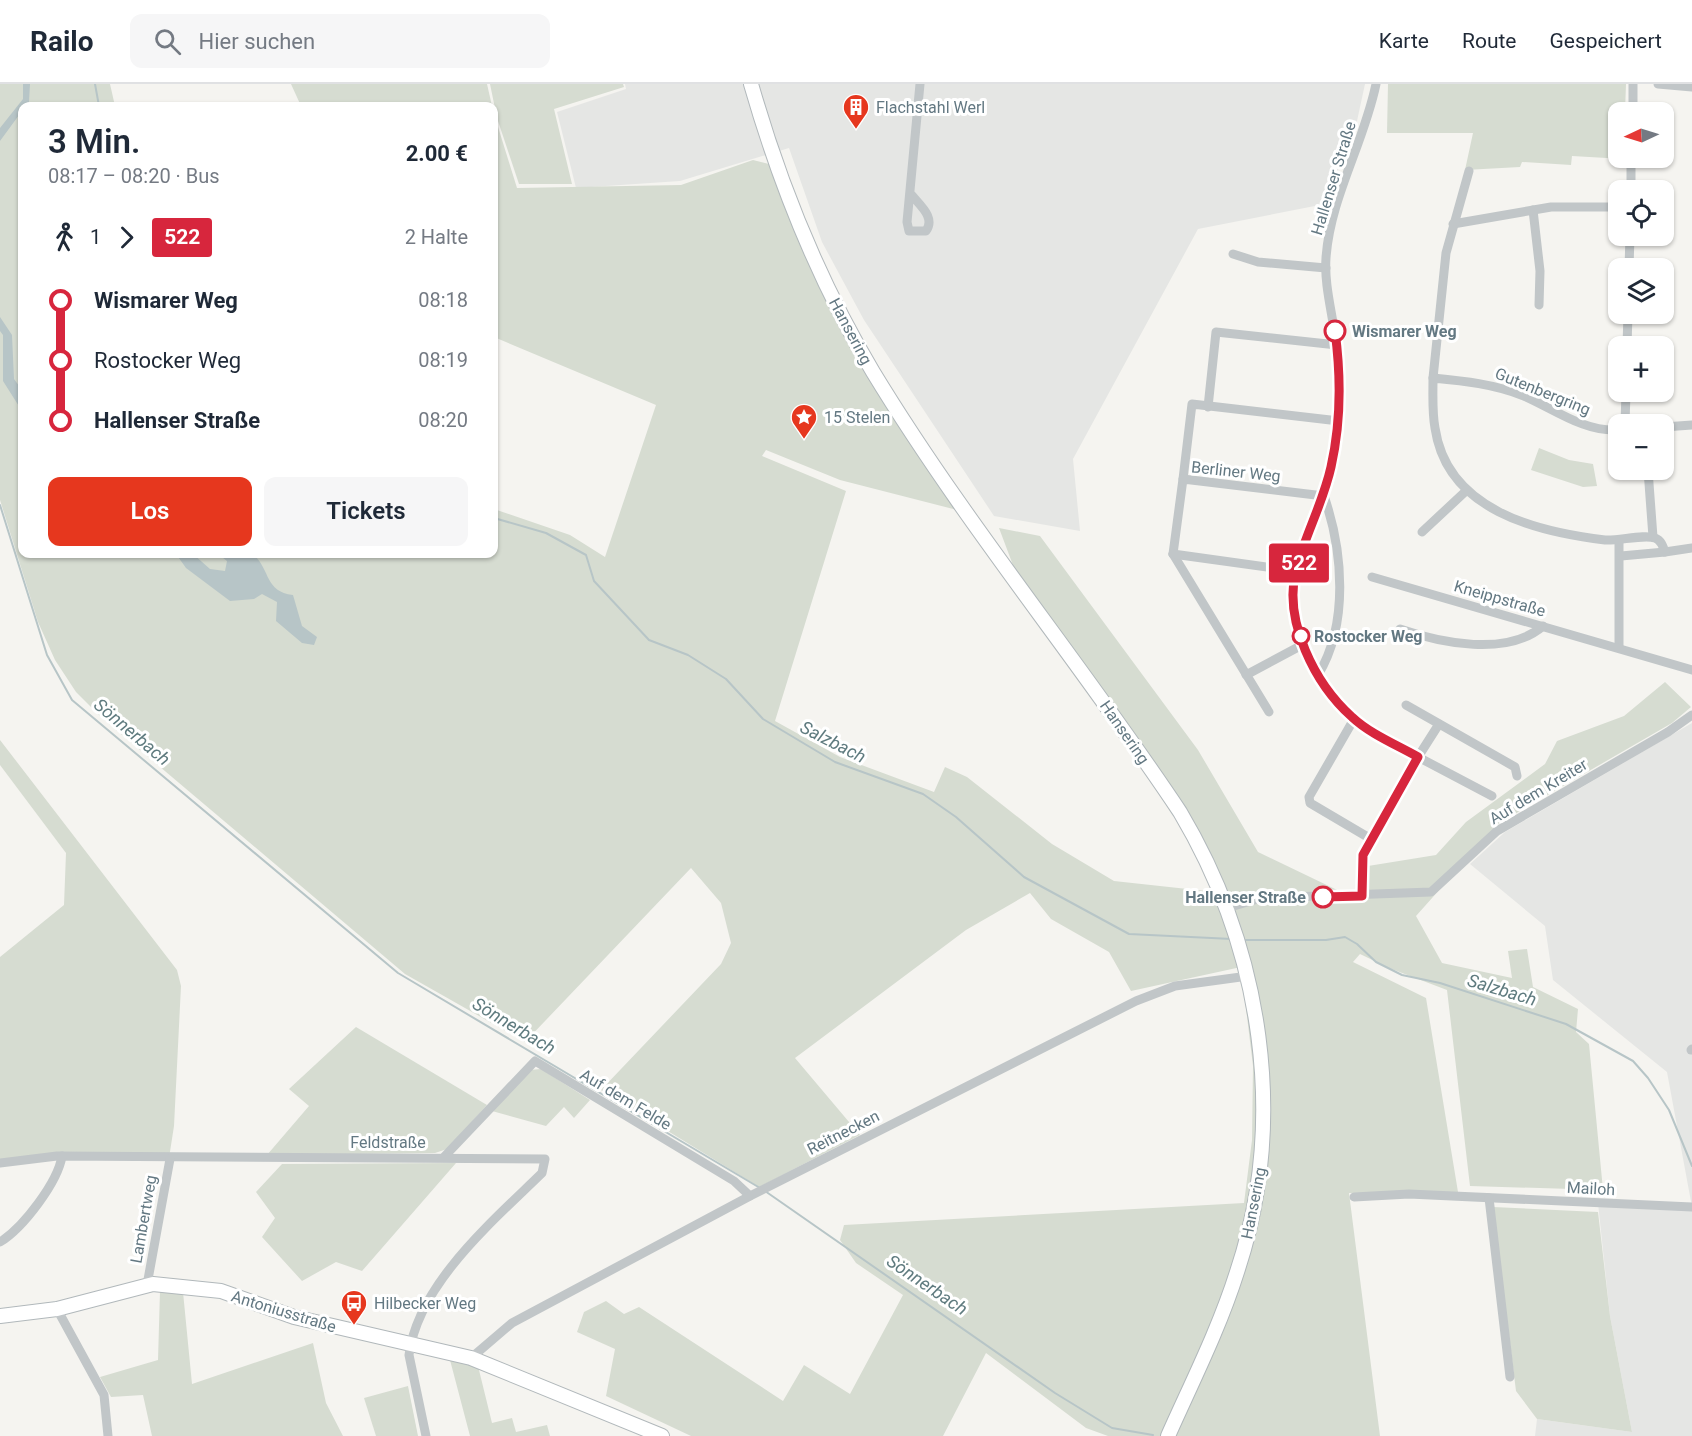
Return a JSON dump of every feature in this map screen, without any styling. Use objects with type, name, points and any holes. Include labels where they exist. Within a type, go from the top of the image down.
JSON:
[{"type":"street","name":"Hansering","points":[[751,84],[770,147],[812,257],[873,371],[921,446],[1180,812],[1201,849],[1227,909],[1248,976],[1256,1015],[1264,1096],[1261,1166],[1256,1200],[1238,1272],[1168,1436]]},
{"type":"street","points":[[910,193],[920,84]]},
{"type":"street","name":"Hallenser Straße","points":[[1376,84],[1368,117],[1329,237],[1326,268],[1337,345],[1339,422],[1324,496],[1296,572],[1293,590],[1294,613],[1304,644],[1318,675],[1335,701],[1354,719],[1418,757],[1492,796]]},
{"type":"street","points":[[1633,84],[1633,102]]},
{"type":"street","points":[[1658,84],[1692,87]]},
{"type":"street","points":[[1469,171],[1446,253],[1433,378],[1435,430],[1445,460],[1467,490],[1502,515],[1539,528],[1619,541],[1653,537],[1661,542],[1665,552]]},
{"type":"street","points":[[1453,225],[1533,210],[1580,206],[1608,207]]},
{"type":"street","points":[[1533,210],[1540,271],[1539,305]]},
{"type":"street","points":[[1233,254],[1258,262],[1326,268]]},
{"type":"street","points":[[1208,406],[1216,333],[1337,345]]},
{"type":"street","name":"Gutenbergring","points":[[1433,378],[1494,387],[1523,396],[1595,428],[1608,429]]},
{"type":"street","points":[[1183,479],[1192,405],[1339,422]]},
{"type":"street","points":[[1674,426],[1692,425]]},
{"type":"street","name":"Berliner Weg","points":[[1173,554],[1183,479],[1324,496]]},
{"type":"street","points":[[1649,480],[1653,537]]},
{"type":"street","points":[[1422,532],[1467,490]]},
{"type":"street","name":"Hallenser Straße","points":[[1318,675],[1331,651],[1337,625],[1340,594],[1334,540],[1324,496]]},
{"type":"street","points":[[1619,541],[1621,556],[1619,648]]},
{"type":"street","points":[[1621,556],[1692,548]]},
{"type":"street","points":[[1173,554],[1296,572]]},
{"type":"street","points":[[1173,554],[1269,712]]},
{"type":"street","name":"Kneippstraße","points":[[1372,577],[1692,670]]},
{"type":"street","points":[[1400,629],[1436,641],[1477,644],[1508,642],[1531,636],[1543,626]]},
{"type":"street","points":[[1246,675],[1304,644]]},
{"type":"street","points":[[1406,705],[1515,767],[1517,776]]},
{"type":"street","name":"Auf dem Kreiter","points":[[1227,909],[1261,898],[1431,892],[1497,831],[1668,732],[1692,715]]},
{"type":"street","points":[[1354,719],[1309,797],[1314,808],[1371,839]]},
{"type":"street","points":[[1362,896],[1361,864],[1371,839],[1438,724]]},
{"type":"street","name":"Reitnecken","points":[[471,1358],[512,1323],[758,1192],[1136,1001],[1175,986],[1248,976]]},
{"type":"street","name":"Auf dem Felde","points":[[444,1157],[534,1061],[734,1181],[758,1192]]},
{"type":"street","points":[[0,1242],[19,1225],[59,1173],[62,1156]]},
{"type":"street","name":"Feldstraße","points":[[0,1163],[62,1156],[444,1157],[545,1160],[542,1173],[450,1268],[432,1294],[411,1343]]},
{"type":"street","name":"Lambertweg","points":[[147,1285],[170,1158]]},
{"type":"street","name":"Mailoh","points":[[1354,1197],[1409,1194],[1692,1207]]},
{"type":"street","points":[[1490,1198],[1510,1377]]},
{"type":"street","name":"Antoniusstraße","points":[[0,1316],[57,1309],[161,1283],[221,1291],[294,1317],[471,1358],[662,1436]]},
{"type":"street","points":[[57,1309],[104,1395],[108,1436]]},
{"type":"street","points":[[411,1343],[409,1355],[426,1436]]},
{"type":"shaded area","points":[[0,84],[110,84],[114,102],[18,102],[18,558],[0,500]]},
{"type":"shaded area","points":[[23,84],[30,84],[29,102],[21,102],[23,99]]},
{"type":"shaded area","points":[[291,84],[487,84],[491,102],[299,102]]},
{"type":"shaded area","points":[[490,84],[623,84],[624,87],[554,109],[572,184],[519,184],[498,121],[498,102],[494,102]]},
{"type":"shaded area","points":[[625,84],[1365,84],[1357,121],[1325,204],[1198,229],[1073,459],[1080,531],[994,516],[864,320],[822,242],[789,148],[680,181],[576,188],[557,112],[626,89]]},
{"type":"shaded area","points":[[1388,84],[1626,84],[1625,102],[1608,102],[1608,158],[1572,156],[1571,165],[1522,162],[1520,167],[1465,170],[1473,133],[1387,133]]},
{"type":"shaded area","points":[[18,105],[18,116],[0,141],[0,128]]},
{"type":"shaded area","points":[[498,127],[517,188],[681,185],[753,160],[769,164],[818,279],[961,511],[840,480],[766,450],[762,456],[846,491],[775,721],[840,757],[934,792],[945,767],[967,777],[1052,844],[1114,881],[1215,892],[1191,839],[1140,759],[1028,605],[999,528],[1040,536],[1198,750],[1258,852],[1360,901],[1368,866],[1436,855],[1466,822],[1545,764],[1557,741],[1624,716],[1665,682],[1691,707],[1672,723],[1499,823],[1416,916],[1442,963],[1512,978],[1508,951],[1527,949],[1533,987],[1578,1009],[1576,1032],[1589,1044],[1603,1190],[1470,1186],[1447,990],[1389,968],[1360,954],[1353,962],[1426,998],[1458,1192],[1349,1193],[1380,1436],[1108,1436],[1086,1428],[986,1353],[943,1436],[691,1436],[606,1396],[615,1349],[577,1332],[584,1312],[606,1301],[624,1314],[639,1307],[783,1401],[804,1365],[850,1394],[903,1295],[856,1263],[840,1240],[844,1225],[1244,1203],[1252,1140],[1253,1066],[1241,967],[1131,991],[1109,952],[1051,919],[1030,893],[966,930],[795,1058],[860,1135],[759,1187],[601,1090],[721,964],[731,943],[721,903],[691,868],[525,1042],[405,974],[101,717],[76,692],[55,660],[38,622],[18,558],[498,558],[498,510],[570,535],[605,557],[656,405],[498,339]]},
{"type":"shaded area","points":[[0,317],[12,335],[18,405],[3,381],[3,335],[0,331]]},
{"type":"shaded area","points":[[1539,448],[1569,460],[1593,464],[1597,486],[1583,487],[1531,470]]},
{"type":"shaded area","points":[[179,558],[198,558],[210,569],[225,571],[227,561],[223,558],[257,558],[272,584],[284,593],[293,595],[302,626],[317,637],[314,645],[302,643],[276,621],[277,602],[262,594],[254,599],[230,601],[186,568]]},
{"type":"shaded area","points":[[1692,723],[1692,1207],[1667,1072],[1553,980],[1545,926],[1470,864],[1505,832]]},
{"type":"shaded area","points":[[0,740],[177,970],[181,986],[174,1126],[169,1158],[0,1161],[0,957],[64,905],[66,853],[0,765]]},
{"type":"shaded area","points":[[356,1027],[487,1105],[447,1149],[435,1153],[267,1155],[309,1106],[289,1089]]},
{"type":"shaded area","points":[[541,1069],[590,1100],[574,1118],[564,1107],[546,1126],[492,1111],[529,1070]]},
{"type":"shaded area","points":[[456,1163],[362,1271],[336,1262],[302,1281],[262,1237],[275,1218],[256,1192],[282,1164]]},
{"type":"shaded area","points":[[1598,1203],[1692,1207],[1692,1436],[1535,1436],[1537,1419],[1632,1432],[1610,1316]]},
{"type":"shaded area","points":[[1493,1207],[1598,1212],[1610,1316],[1632,1432],[1537,1419],[1516,1391]]},
{"type":"shaded area","points":[[160,1291],[183,1292],[192,1384],[313,1343],[326,1403],[343,1436],[152,1436],[143,1395],[111,1397],[100,1377],[158,1360]]},
{"type":"shaded area","points":[[450,1360],[478,1366],[492,1423],[512,1418],[516,1432],[547,1425],[550,1436],[470,1436]]},
{"type":"shaded area","points":[[408,1386],[418,1436],[376,1436],[364,1398]]},
{"type":"waterway","name":"Salzbach","points":[[95,84],[98,102]]},
{"type":"waterway","name":"Sönnerbach","points":[[0,505],[47,655],[72,700],[398,973],[760,1188]]},
{"type":"waterway","name":"Salzbach","points":[[498,519],[546,533],[586,555],[594,581],[649,640],[688,655],[726,679],[763,719],[835,762],[923,794],[956,817],[1024,877],[1129,934],[1232,939]]},
{"type":"waterway","name":"Salzbach","points":[[1246,940],[1326,940],[1345,937],[1357,944],[1376,962],[1402,975],[1440,983],[1566,1024],[1633,1061],[1648,1078],[1669,1110],[1692,1166]]},
{"type":"waterway","name":"Sönnerbach","points":[[765,1191],[1055,1393],[1112,1428],[1153,1435]]},
{"type":"bus line","name":"522","points":[[1323,897],[1362,896],[1363,855],[1418,757],[1354,719],[1335,701],[1311,660],[1294,613],[1293,590],[1296,572],[1324,496],[1338,434],[1339,360],[1335,331]]},
{"type":"place","name":"Flachstahl Werl","points":[[856,130]]},
{"type":"place","name":"Wismarer Weg","points":[[1335,331]]},
{"type":"place","name":"15 Stelen","points":[[804,440]]},
{"type":"place","name":"Rostocker Weg","points":[[1301,636]]},
{"type":"place","name":"Hallenser Straße","points":[[1323,897]]},
{"type":"place","name":"Hilbecker Weg","points":[[354,1326]]}]
